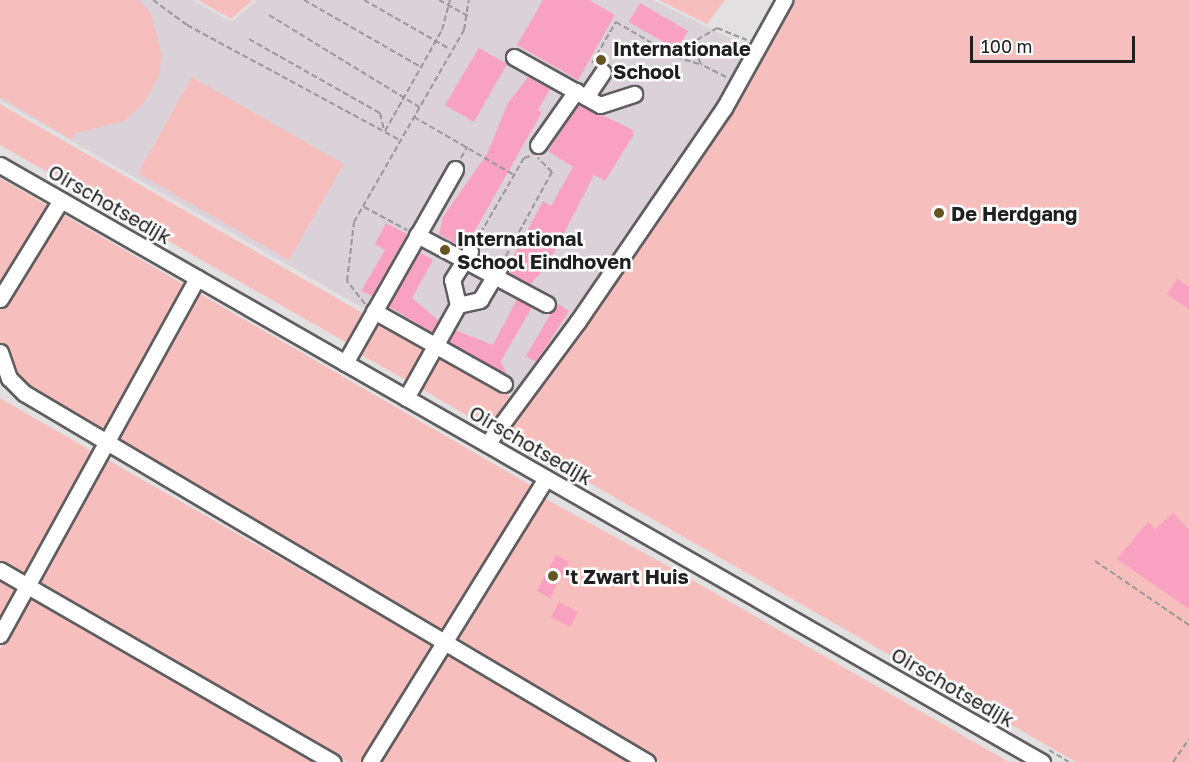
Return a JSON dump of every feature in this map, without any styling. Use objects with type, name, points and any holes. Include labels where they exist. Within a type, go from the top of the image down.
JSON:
[{"type":"street","points":[[487,444],[578,321],[743,78],[760,51],[784,0]]},
{"type":"street","points":[[514,57],[600,105],[634,94]]},
{"type":"street","points":[[536,150],[581,94],[603,72]]},
{"type":"street","name":"Oirschotsedijk","points":[[0,165],[1042,762]]},
{"type":"street","points":[[345,363],[454,169]]},
{"type":"street","points":[[0,299],[61,200]]},
{"type":"street","points":[[417,235],[468,254],[547,304]]},
{"type":"street","points":[[406,398],[458,305],[452,280],[468,254]]},
{"type":"street","points":[[458,305],[480,300],[497,271]]},
{"type":"street","points":[[0,635],[110,440],[197,278]]},
{"type":"street","points":[[374,311],[504,384]]},
{"type":"street","points":[[0,352],[9,378],[24,393],[110,440],[638,760]]},
{"type":"street","points":[[370,762],[546,478]]},
{"type":"street","points":[[0,570],[333,762]]},
{"type":"path","points":[[153,0],[187,25],[401,140]]},
{"type":"path","points":[[304,0],[422,68]]},
{"type":"path","points":[[364,0],[450,49]]},
{"type":"path","points":[[439,0],[468,16]]},
{"type":"path","points":[[385,131],[436,41],[450,0]]},
{"type":"path","points":[[374,311],[347,281],[348,243],[363,206],[420,107],[468,16],[469,0]]},
{"type":"path","points":[[269,15],[420,107]]},
{"type":"path","points":[[587,72],[616,22],[676,57],[699,64]]},
{"type":"path","points":[[743,78],[733,80],[701,64],[695,52],[697,40],[706,30],[723,29],[754,44],[760,51]]},
{"type":"path","points":[[249,39],[380,113],[385,131]]},
{"type":"path","points":[[414,117],[514,175]]},
{"type":"path","points":[[468,254],[524,159],[536,150],[550,164],[552,172],[497,271]]},
{"type":"path","points":[[363,206],[417,235]]},
{"type":"path","points":[[1095,561],[1189,625]]},
{"type":"path","points":[[1173,762],[1189,739]]},
{"type":"shaded area","name":"International School Eindhoven","points":[[0,0],[193,0],[232,22],[257,0],[653,0],[764,55],[523,400],[0,100]]},
{"type":"shaded area","points":[[0,0],[139,0],[151,13],[162,56],[159,76],[144,103],[125,121],[76,133],[72,140],[0,97]]},
{"type":"shaded area","points":[[198,0],[253,0],[231,19]]},
{"type":"shaded area","points":[[659,0],[725,0],[707,24]]},
{"type":"shaded area","name":"De Herdgang","points":[[793,0],[1189,0],[1189,762],[1076,762],[499,431],[717,126],[766,54]]},
{"type":"shaded area","points":[[192,77],[344,164],[289,260],[138,173]]},
{"type":"shaded area","points":[[0,104],[366,315],[349,344],[0,145]]},
{"type":"shaded area","points":[[0,178],[532,486],[441,632],[277,539],[119,438],[195,294],[107,431],[0,370]]},
{"type":"shaded area","points":[[378,320],[425,348],[410,382],[358,353]]},
{"type":"shaded area","points":[[439,355],[510,396],[488,428],[417,386]]},
{"type":"shaded area","points":[[0,398],[95,453],[26,574],[0,561]]},
{"type":"shaded area","points":[[108,460],[432,645],[361,762],[348,762],[37,582]]},
{"type":"shaded area","points":[[546,499],[666,565],[1009,762],[660,762],[452,642],[538,502]]},
{"type":"shaded area","points":[[0,579],[18,589],[0,623]]},
{"type":"shaded area","points":[[29,596],[318,762],[0,762],[0,649]]},
{"type":"shaded area","points":[[445,653],[628,758],[628,762],[375,762]]},
{"type":"building","points":[[543,0],[589,0],[615,15],[578,80],[517,45]]},
{"type":"building","points":[[640,3],[688,31],[677,50],[629,22]]},
{"type":"building","points":[[479,48],[507,64],[474,122],[445,105]]},
{"type":"building","points":[[528,77],[550,89],[538,110],[542,112],[473,234],[468,232],[460,246],[439,234],[443,217],[487,154],[508,103]]},
{"type":"building","points":[[579,104],[633,130],[633,136],[605,181],[594,175],[547,266],[531,284],[509,273],[517,259],[513,257],[543,201],[551,206],[573,167],[548,151]]},
{"type":"building","points":[[386,223],[407,234],[372,296],[361,291],[385,250],[375,244]]},
{"type":"building","points":[[419,252],[433,260],[412,298],[438,320],[432,332],[388,306]]},
{"type":"building","points":[[1177,279],[1189,287],[1189,309],[1167,294]]},
{"type":"building","points":[[517,299],[532,307],[501,361],[507,375],[449,342],[455,330],[493,345]]},
{"type":"building","points":[[557,303],[569,311],[536,362],[526,356]]},
{"type":"building","points":[[1173,513],[1189,530],[1189,609],[1117,559],[1148,522],[1155,529]]},
{"type":"building","name":"'t Zwart Huis","points":[[556,555],[569,562],[550,598],[537,591]]},
{"type":"building","points":[[559,602],[578,612],[570,627],[551,617]]},
{"type":"place","name":"Internationale School","points":[[601,60]]},
{"type":"place","name":"De Herdgang","points":[[939,213]]},
{"type":"place","name":"International School Eindhoven","points":[[445,250]]},
{"type":"place","name":"'t Zwart Huis","points":[[553,576]]}]
